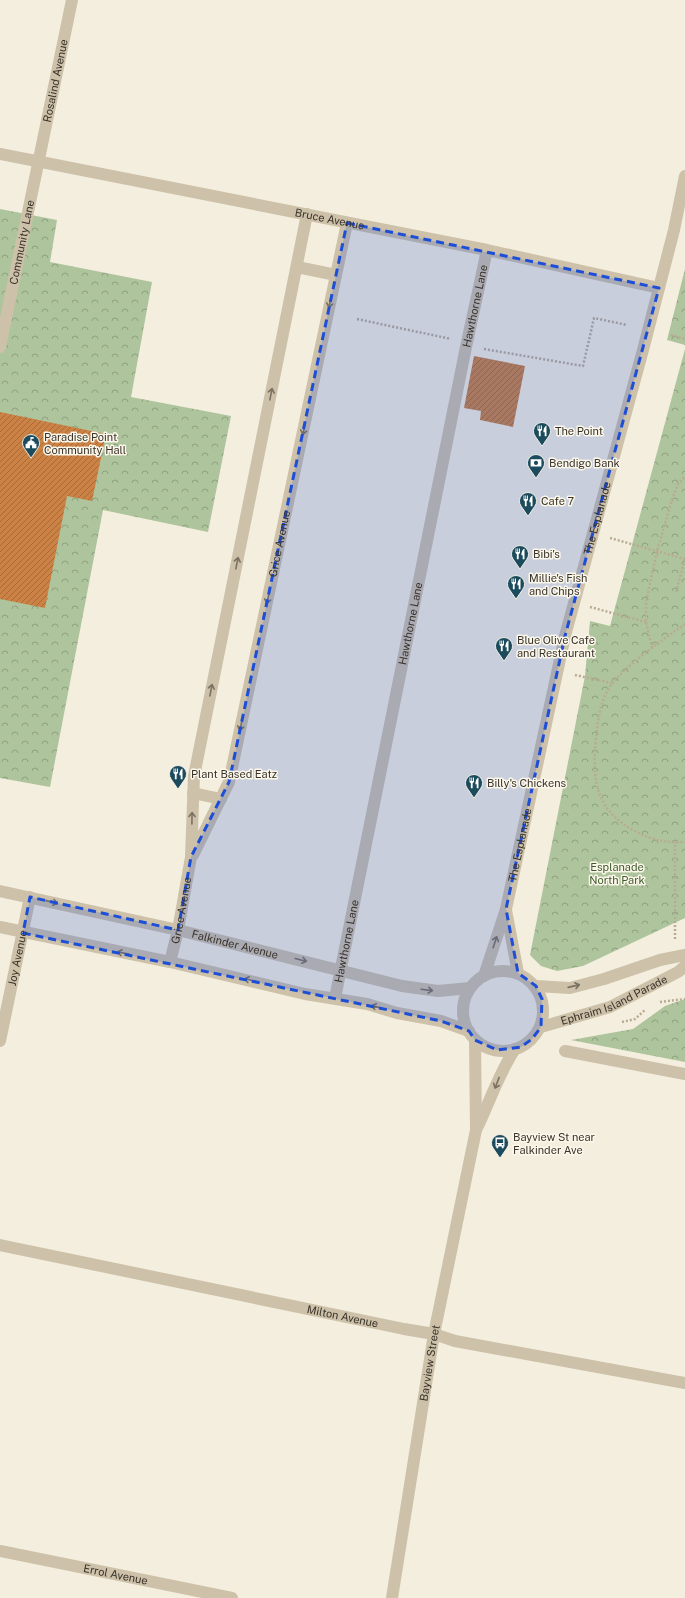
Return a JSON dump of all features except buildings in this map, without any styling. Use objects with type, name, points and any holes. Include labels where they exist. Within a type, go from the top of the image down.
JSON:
[{"type":"street","name":"Rosalind Avenue","points":[[38,161],[72,0]]},
{"type":"street","name":"Bruce Avenue","points":[[0,154],[487,250],[659,288]]},
{"type":"street","name":"Community Lane","points":[[0,347],[38,161]]},
{"type":"street","name":"The Esplanade","points":[[484,976],[506,909],[557,671],[574,602],[594,533],[674,230],[685,176]]},
{"type":"street","name":"Grice Avenue","points":[[170,962],[178,930],[191,858],[194,776],[307,214]]},
{"type":"street","name":"Grice Avenue","points":[[191,858],[229,782],[347,223]]},
{"type":"street","name":"Hawthorne Lane","points":[[335,998],[464,355],[487,250]]},
{"type":"street","points":[[297,267],[336,275]]},
{"type":"street","points":[[193,793],[221,799]]},
{"type":"street","name":"Falkinder Avenue","points":[[0,891],[178,930],[424,990],[448,991],[470,988]]},
{"type":"street","name":"Joy Avenue","points":[[0,1041],[30,897]]},
{"type":"street","name":"The Esplanade","points":[[506,909],[518,973]]},
{"type":"street","points":[[0,927],[23,933],[170,962],[305,994],[367,1004],[397,1013],[441,1021],[472,1035],[497,1050],[506,1051],[521,1047],[532,1039],[540,1027],[544,1013],[542,999],[536,986],[528,978],[518,973],[507,971],[495,972],[484,976],[470,988],[464,1001],[464,1021],[472,1035]]},
{"type":"street","name":"Ephraim Island Parade","points":[[536,986],[570,988],[660,960],[685,955]]},
{"type":"street","name":"Ephraim Island Parade","points":[[540,1027],[610,1007],[678,972],[685,966]]},
{"type":"street","name":"Bayview Street","points":[[472,1035],[476,1130]]},
{"type":"street","name":"Bayview Street","points":[[392,1598],[416,1438],[434,1334],[476,1130],[506,1062],[515,1049]]},
{"type":"street","points":[[565,1051],[685,1074]]},
{"type":"street","name":"Milton Avenue","points":[[0,1245],[434,1334],[455,1342],[685,1383]]},
{"type":"street","name":"Errol Avenue","points":[[0,1551],[232,1598]]},
{"type":"path","points":[[479,349],[491,349],[583,366],[594,318],[628,325]]},
{"type":"path","points":[[357,319],[453,339]]},
{"type":"path","points":[[671,335],[685,339]]},
{"type":"path","points":[[652,648],[646,622],[646,602],[657,551],[678,484],[685,477]]},
{"type":"path","points":[[594,533],[685,559],[676,592]]},
{"type":"path","points":[[574,602],[646,622]]},
{"type":"path","points":[[685,624],[628,668],[612,683],[604,696],[598,714],[595,773],[602,802],[611,815],[626,827],[659,841],[685,842]]},
{"type":"path","points":[[557,671],[612,683]]},
{"type":"path","points":[[676,842],[676,939]]},
{"type":"highlighted area","points":[[347,223],[659,288],[565,636],[506,909],[518,973],[536,986],[542,999],[541,1027],[532,1039],[521,1047],[497,1050],[475,1040],[469,1031],[441,1021],[23,933],[30,897],[178,930],[191,857],[229,782]]},
{"type":"green space","points":[[0,209],[57,220],[50,262],[152,282],[131,397],[231,416],[208,532],[103,510],[50,787],[0,778]]},
{"type":"green space","points":[[685,269],[685,345],[667,340]]},
{"type":"green space","name":"Esplanade North Park","points":[[685,349],[685,918],[583,966],[557,971],[541,966],[530,955],[585,676],[590,621],[610,626]]},
{"type":"green space","points":[[685,999],[685,1062],[571,1040],[633,1029],[665,1006]]},
{"type":"place","name":"The Point","points":[[542,446]]},
{"type":"place","name":"Paradise Point Community Hall","points":[[31,458]]},
{"type":"place","name":"Bendigo Bank","points":[[536,478]]},
{"type":"place","name":"Cafe 7","points":[[528,516]]},
{"type":"place","name":"Bibi's","points":[[520,569]]},
{"type":"place","name":"Millie's Fish and Chips","points":[[516,599]]},
{"type":"place","name":"Blue Olive Cafe and Restaurant","points":[[504,661]]},
{"type":"place","name":"Plant Based Eatz","points":[[178,789]]},
{"type":"place","name":"Billy's Chickens","points":[[474,798]]},
{"type":"place","name":"Bayview St near Falkinder Ave","points":[[500,1158]]}]
